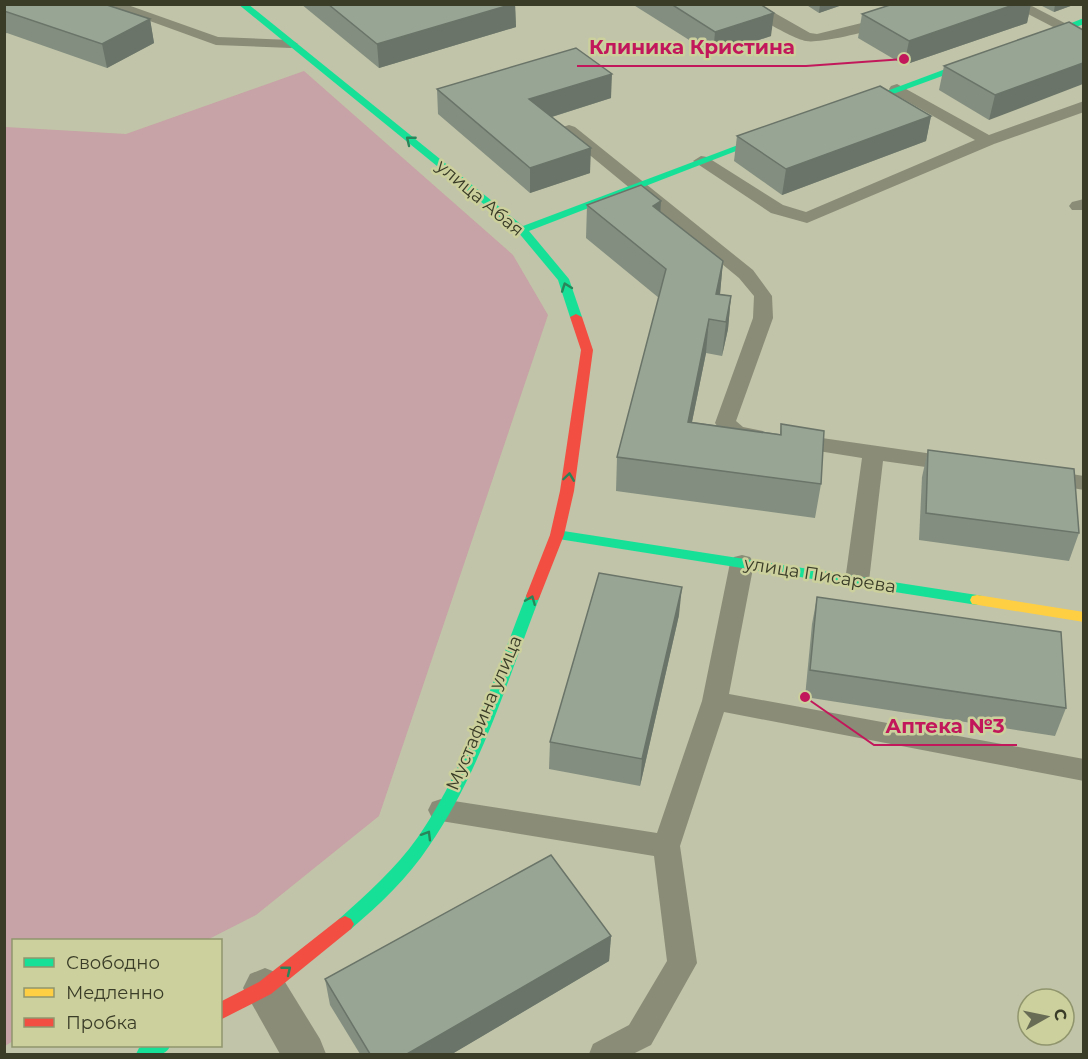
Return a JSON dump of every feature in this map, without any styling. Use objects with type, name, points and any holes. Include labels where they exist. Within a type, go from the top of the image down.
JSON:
[{"type":"main road","name":"улица Абая","points":[[250,6],[291,44],[522,230],[563,279],[587,350],[567,491],[557,535]]},
{"type":"main road","points":[[1018,45],[1083,21]]},
{"type":"main road","points":[[832,113],[996,53]]},
{"type":"main road","points":[[522,230],[638,184],[788,129]]},
{"type":"main road","name":"улица Писарева","points":[[557,535],[1083,617]]},
{"type":"main road","name":"Мустафина улица","points":[[222,1011],[265,988],[363,909],[423,842],[459,780],[557,535]]},
{"type":"main road","points":[[145,1054],[159,1047]]},
{"type":"street","points":[[265,988],[304,1054]]},
{"type":"lane","points":[[110,4],[216,41],[291,44]]},
{"type":"lane","points":[[748,4],[806,37],[817,38],[891,20],[932,4]]},
{"type":"lane","points":[[1016,4],[1083,39]]},
{"type":"lane","points":[[897,89],[988,141]]},
{"type":"lane","points":[[701,161],[777,209],[807,218],[988,141],[1083,106]]},
{"type":"lane","points":[[569,130],[746,274],[763,296],[763,318],[725,423],[737,433],[978,468]]},
{"type":"lane","points":[[857,581],[873,453]]},
{"type":"lane","points":[[1025,474],[1083,483]]},
{"type":"lane","points":[[604,1054],[640,1035],[682,963],[666,846],[715,700],[742,563]]},
{"type":"lane","points":[[715,700],[1083,770]]},
{"type":"lane","points":[[441,810],[666,846]]},
{"type":"shaded area","points":[[304,71],[513,255],[548,315],[379,816],[256,915],[209,939],[12,939],[12,1042],[5,1046],[5,127],[126,134]]},
{"type":"building","points":[[4,4],[104,4],[150,19],[102,44],[4,11]]},
{"type":"building","points":[[328,4],[401,5],[513,4],[377,44]]},
{"type":"building","points":[[671,4],[760,4],[774,13],[715,32]]},
{"type":"building","points":[[893,4],[1016,4],[909,41],[862,14]]},
{"type":"building","points":[[1069,22],[1083,30],[1083,63],[995,95],[944,66]]},
{"type":"building","points":[[576,48],[612,74],[529,99],[591,148],[530,168],[437,89]]},
{"type":"building","points":[[880,86],[931,116],[786,169],[737,136]]},
{"type":"building","points":[[641,185],[661,201],[653,206],[723,261],[716,294],[731,296],[726,322],[709,319],[688,422],[781,435],[781,424],[824,431],[821,484],[617,457],[666,269],[587,205]]},
{"type":"building","points":[[928,450],[1074,469],[1079,533],[926,513]]},
{"type":"building","points":[[599,573],[682,587],[642,759],[550,742]]},
{"type":"building","points":[[817,597],[1061,632],[1066,708],[810,670]]},
{"type":"building","points":[[551,855],[611,936],[407,1054],[370,1054],[325,979]]},
{"type":"traffic: fast","points":[[242,4],[522,230],[563,279],[576,317]]},
{"type":"traffic: fast","points":[[1032,40],[1084,21]]},
{"type":"traffic: fast","points":[[849,107],[983,58]]},
{"type":"traffic: fast","points":[[522,230],[778,133]]},
{"type":"traffic: fast","points":[[557,535],[977,600]]},
{"type":"traffic: fast","points":[[345,924],[406,864],[440,815],[471,755],[533,596]]},
{"type":"traffic: fast","points":[[145,1054],[159,1047]]},
{"type":"traffic: slow","points":[[977,600],[1084,617]]},
{"type":"traffic: jam","points":[[533,596],[557,535],[567,491],[587,350],[576,317]]},
{"type":"traffic: jam","points":[[222,1011],[265,988],[345,924]]},
{"type":"place","name":"Клиника Кристина","points":[[904,59]]},
{"type":"place","name":"Аптека №3","points":[[805,697]]}]
